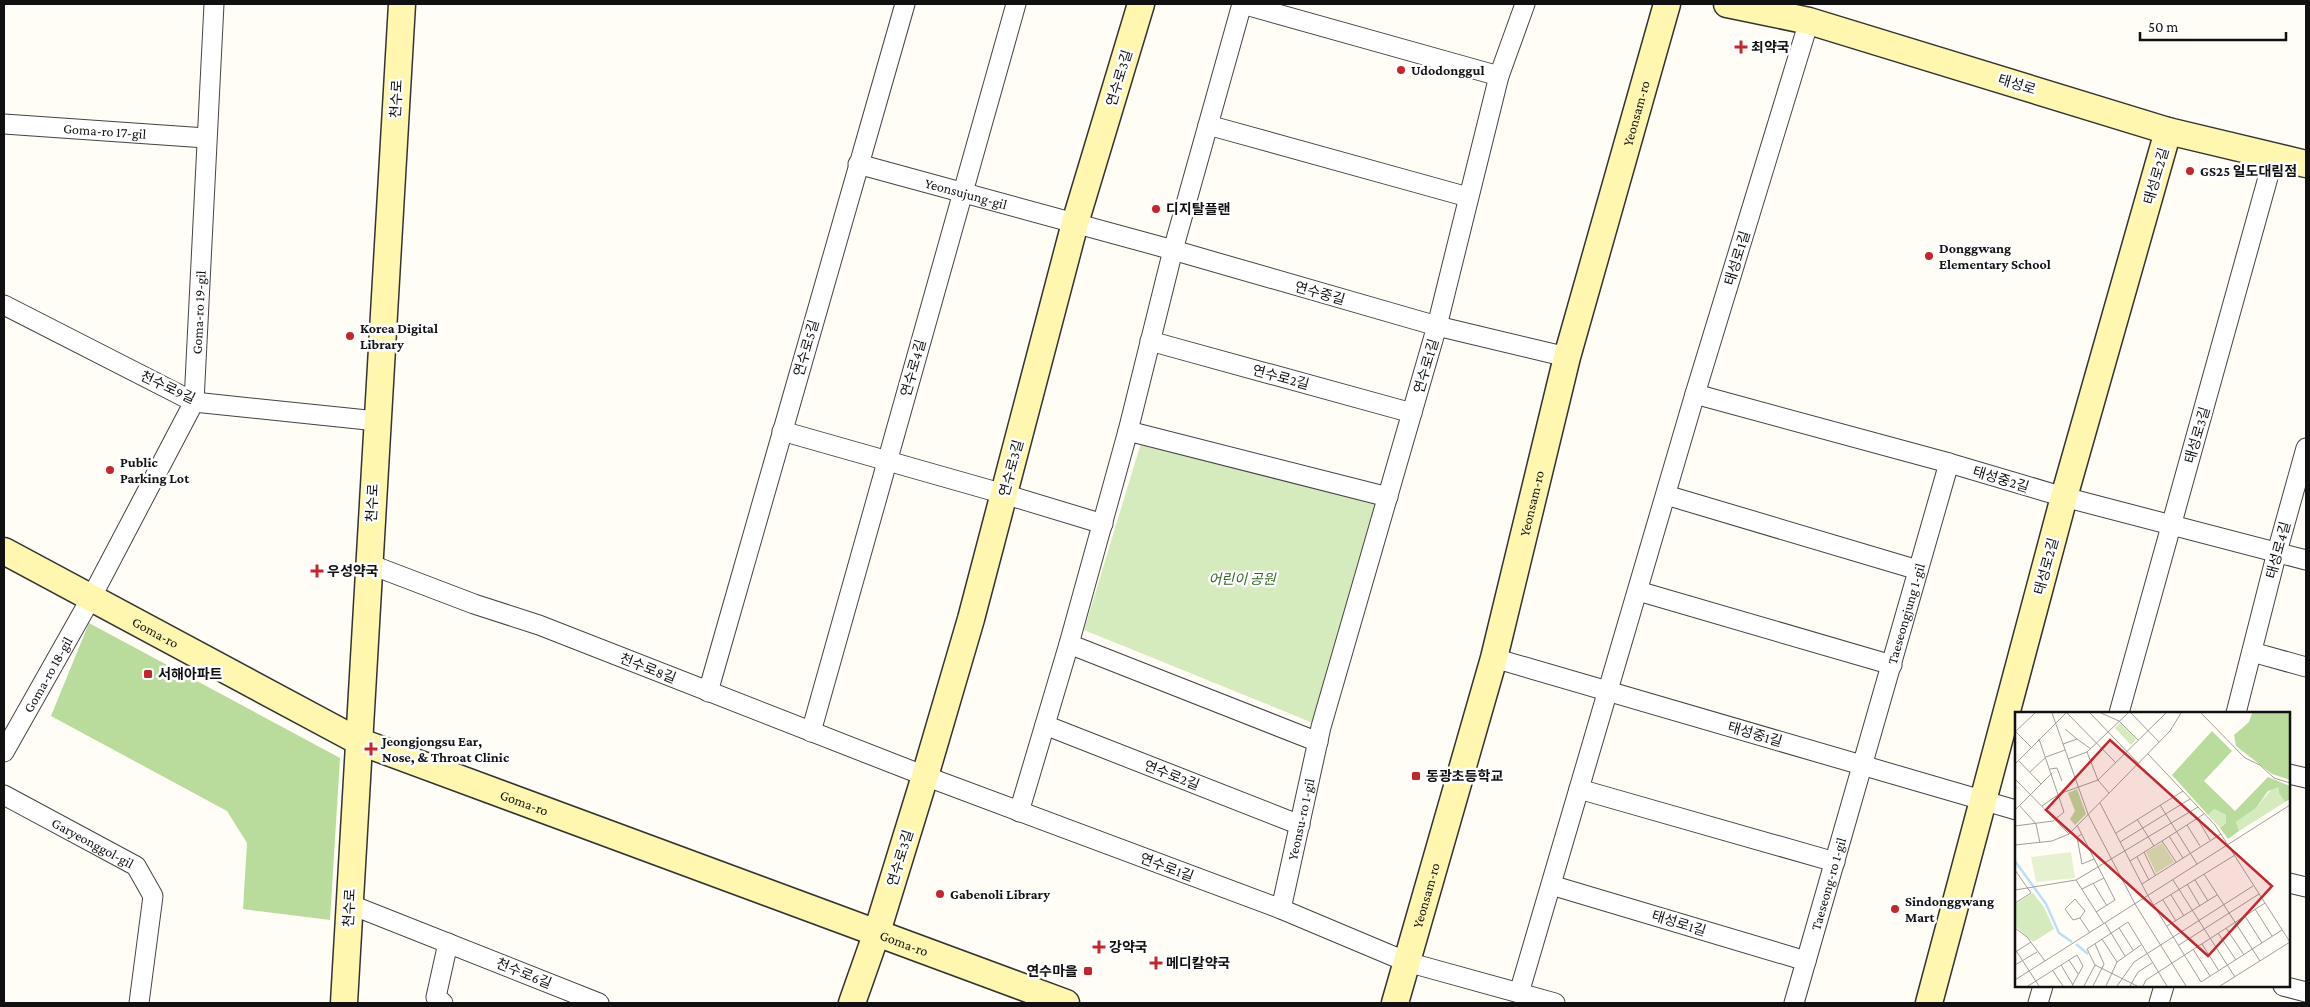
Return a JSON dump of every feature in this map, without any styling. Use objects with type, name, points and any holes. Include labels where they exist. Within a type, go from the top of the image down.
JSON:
[{"type":"street","name":"Goma-ro 19-gil","points":[[91,598],[194,402],[214,4]]},
{"type":"street","name":"천수로","points":[[344,1003],[402,4]]},
{"type":"street","name":"연수로5길","points":[[708,692],[905,4]]},
{"type":"street","name":"연수로4길","points":[[810,732],[1016,4]]},
{"type":"street","name":"연수로3길","points":[[852,1003],[877,932],[925,776],[1004,494],[1075,223],[1141,4]]},
{"type":"street","points":[[1019,812],[1103,524],[1173,250],[1242,4],[1499,76]]},
{"type":"street","name":"연수로1길","points":[[1318,742],[1437,326],[1499,76],[1525,4]]},
{"type":"street","name":"Yeonsam-ro","points":[[1395,1003],[1494,658],[1567,357],[1667,4]]},
{"type":"street","name":"태성로","points":[[1727,4],[1809,21],[2168,131],[2306,164]]},
{"type":"street","name":"태성로1길","points":[[1519,993],[1696,394],[1809,21]]},
{"type":"street","name":"Goma-ro 17-gil","points":[[4,124],[206,138]]},
{"type":"street","points":[[1208,125],[1468,197]]},
{"type":"street","name":"태성로2길","points":[[1929,1003],[2064,497],[2168,131]]},
{"type":"street","name":"태성로3길","points":[[2119,712],[2274,156]]},
{"type":"street","name":"Yeonsujung-gil","points":[[858,164],[1075,223]]},
{"type":"street","name":"연수중길","points":[[1075,223],[1437,326],[1567,357]]},
{"type":"street","name":"천수로9길","points":[[4,305],[194,402],[377,421]]},
{"type":"street","name":"연수로2길","points":[[1150,341],[1412,413]]},
{"type":"street","name":"태성중2길","points":[[1696,394],[2064,497],[2306,560]]},
{"type":"street","points":[[782,431],[1103,524]]},
{"type":"street","points":[[1128,431],[1388,497]]},
{"type":"street","name":"태성로4길","points":[[2236,712],[2306,448]]},
{"type":"street","name":"Taeseongjung 1-gil","points":[[1864,765],[1948,463]]},
{"type":"street","points":[[1666,495],[1918,570]]},
{"type":"street","name":"Goma-ro","points":[[4,551],[358,741],[1066,1003]]},
{"type":"street","name":"천수로8길","points":[[369,564],[474,604],[539,625],[925,776]]},
{"type":"street","points":[[1638,590],[1892,665]]},
{"type":"street","name":"Goma-ro 18-gil","points":[[4,752],[91,598]]},
{"type":"street","points":[[1069,644],[1318,742]]},
{"type":"street","points":[[2252,652],[2306,667]]},
{"type":"street","name":"태성중1길","points":[[1494,658],[2015,810]]},
{"type":"street","name":"연수로2길","points":[[1045,726],[1300,825]]},
{"type":"street","name":"Yeonsu-ro 1-gil","points":[[1281,909],[1318,742]]},
{"type":"street","name":"Taeseong-ro 1-gil","points":[[1794,1003],[1864,765]]},
{"type":"street","points":[[2290,774],[2306,778]]},
{"type":"street","name":"연수로1길","points":[[925,776],[1281,909],[1407,962]]},
{"type":"street","points":[[1579,789],[1835,862]]},
{"type":"street","name":"Garyeonggol-gil","points":[[4,795],[136,866],[153,896],[139,1003]]},
{"type":"street","points":[[2290,882],[2306,887]]},
{"type":"street","name":"태성로1길","points":[[1551,885],[1806,961]]},
{"type":"street","name":"천수로6길","points":[[349,904],[600,1003]]},
{"type":"street","points":[[443,1003],[436,997],[448,943]]},
{"type":"street","points":[[1407,962],[1555,1003]]},
{"type":"street","points":[[2038,1003],[2043,987]]},
{"type":"street","points":[[2159,1003],[2164,987]]},
{"type":"street","points":[[2287,987],[2306,992]]},
{"type":"green space","name":"어린이 공원","points":[[1141,443],[1376,503],[1313,723],[1084,630]]},
{"type":"green space","points":[[89,623],[340,758],[330,920],[243,909],[247,843],[227,811],[51,716]]},
{"type":"place","name":"최약국","points":[[1741,47]]},
{"type":"place","name":"Udodonggul","points":[[1401,70]]},
{"type":"place","name":"GS25 일도대림점","points":[[2190,171]]},
{"type":"place","name":"디지탈플랜","points":[[1156,209]]},
{"type":"place","name":"Donggwang Elementary School","points":[[1929,256]]},
{"type":"place","name":"Korea Digital Library","points":[[350,336]]},
{"type":"place","name":"Public Parking Lot","points":[[110,470]]},
{"type":"place","name":"우성약국","points":[[317,571]]},
{"type":"place","name":"서해아파트","points":[[148,674]]},
{"type":"place","name":"Jeongjongsu Ear, Nose, & Throat Clinic","points":[[371,749]]},
{"type":"place","name":"동광초등학교","points":[[1416,776]]},
{"type":"place","name":"Gabenoli Library","points":[[940,894]]},
{"type":"place","name":"Sindonggwang Mart","points":[[1895,909]]},
{"type":"place","name":"강약국","points":[[1099,947]]},
{"type":"place","name":"메디칼약국","points":[[1156,963]]},
{"type":"place","name":"연수마을","points":[[1088,971]]}]
